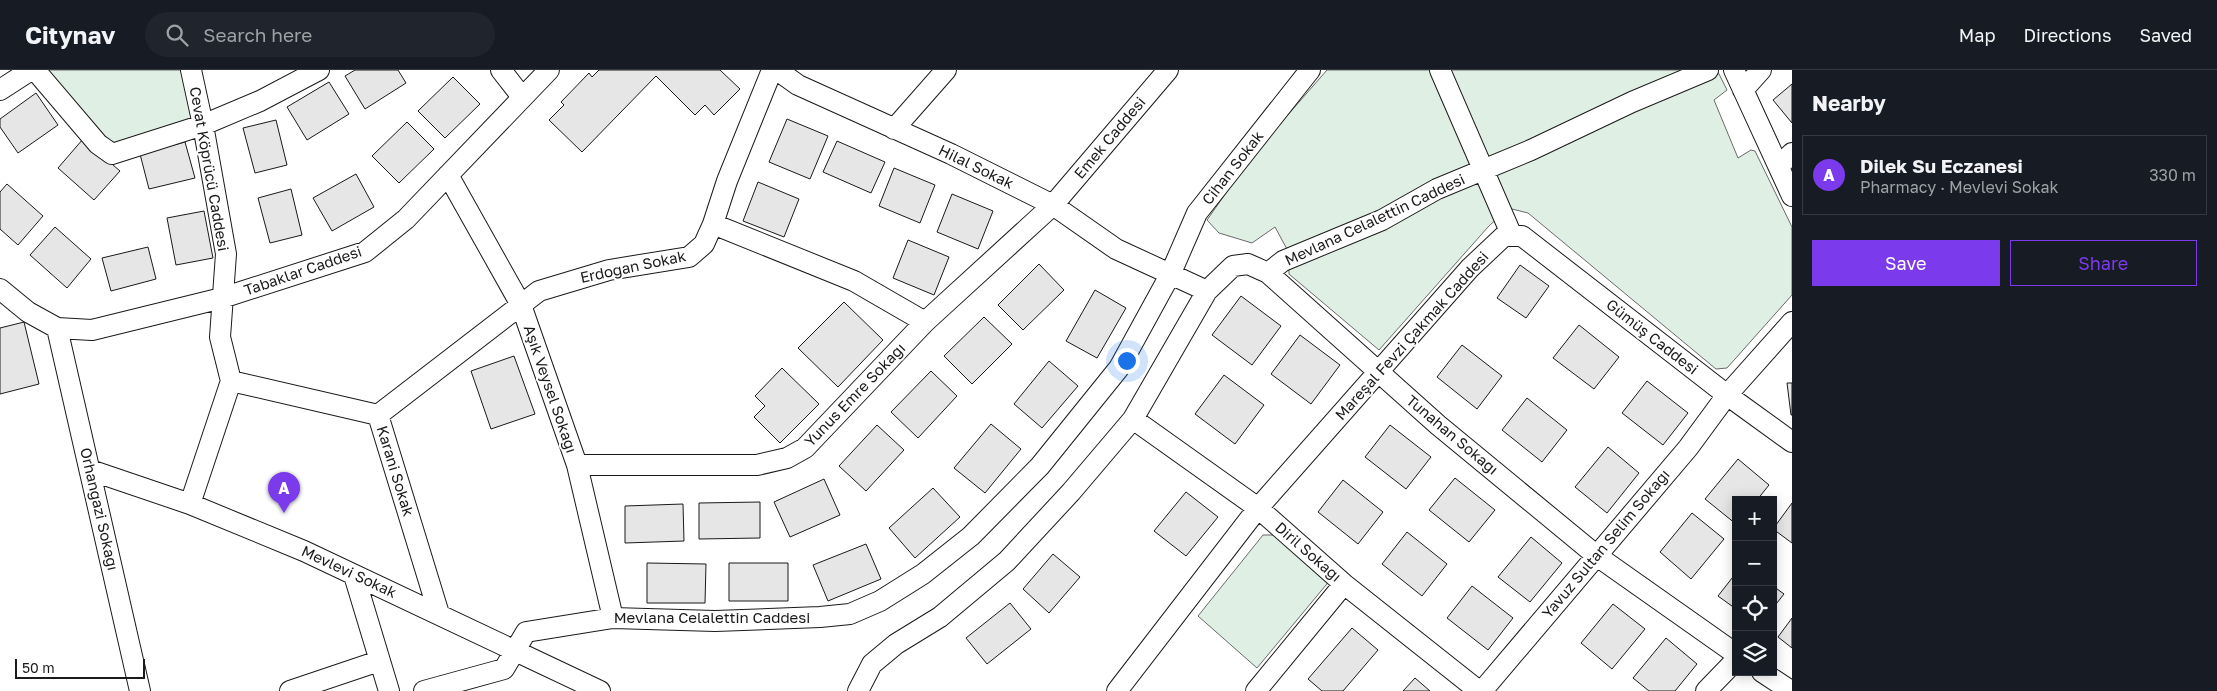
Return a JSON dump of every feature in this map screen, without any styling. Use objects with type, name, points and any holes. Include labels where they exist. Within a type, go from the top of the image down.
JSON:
[{"type":"street","points":[[0,90],[33,70],[98,144],[112,154],[203,124],[260,101],[319,70]]},
{"type":"street","name":"Cevat Köprücü Caddesi","points":[[191,70],[203,124],[226,254],[220,337],[231,381]]},
{"type":"street","points":[[501,70],[522,98]]},
{"type":"street","name":"Tabaklar Caddesi","points":[[0,288],[28,312],[57,328],[92,330],[222,298],[365,252],[406,219],[549,70]]},
{"type":"street","points":[[772,70],[727,181],[714,224],[854,281],[925,322]]},
{"type":"street","name":"Hilal Sokak","points":[[777,70],[798,85],[951,154],[1053,205],[1116,249],[1170,275]]},
{"type":"street","points":[[894,129],[946,70]]},
{"type":"street","name":"Emek Caddesi","points":[[1053,205],[1168,70]]},
{"type":"street","name":"Cihan Sokak","points":[[1170,275],[1197,213],[1310,70]]},
{"type":"street","points":[[1440,70],[1512,236]]},
{"type":"street","points":[[1483,170],[1531,150],[1632,102],[1708,70]]},
{"type":"street","points":[[1734,70],[1743,90],[1785,159],[1792,196]]},
{"type":"street","points":[[1743,90],[1761,70]]},
{"type":"street","name":"Mevlana Celalettin Caddesi","points":[[1268,272],[1289,258],[1382,220],[1437,189],[1483,170]]},
{"type":"street","name":"Aşık Veysel Sokağı","points":[[448,175],[521,305],[577,466],[613,618]]},
{"type":"street","name":"Yunus Emre Sokağı","points":[[577,466],[757,465],[787,458],[805,448],[925,322],[1053,205]]},
{"type":"street","name":"Erdoğan Sokak","points":[[378,415],[539,291],[610,270],[689,257],[704,244],[714,224]]},
{"type":"street","name":"Mareşal Fevzi Çakmak Caddesi","points":[[1117,691],[1258,508],[1470,268],[1504,236],[1512,236]]},
{"type":"street","name":"Gümüş Caddesi","points":[[1512,236],[1522,236],[1727,395],[1792,442]]},
{"type":"street","name":"Tunahan Sokağı","points":[[858,691],[872,664],[896,644],[940,617],[1007,561],[1071,492],[1133,419],[1207,291],[1233,266],[1248,264],[1268,272],[1438,424],[1597,556],[1732,651]]},
{"type":"street","points":[[1170,275],[1207,291]]},
{"type":"street","name":"Mevlana Celalettin Caddesi","points":[[424,691],[504,669],[526,632],[613,618],[715,621],[820,617],[850,614],[880,602],[924,574],[971,536],[1040,466],[1119,368],[1170,275]]},
{"type":"street","name":"Yavuz Sultan Selim Sokağı","points":[[1480,691],[1688,448],[1727,395],[1792,322]]},
{"type":"street","name":"Orhangazi Sokağı","points":[[57,328],[140,691]]},
{"type":"street","points":[[190,504],[231,381]]},
{"type":"street","name":"Karani Sokak","points":[[231,381],[378,415],[439,614]]},
{"type":"street","name":"Diril Sokağı","points":[[1133,419],[1258,508],[1344,584],[1480,691]]},
{"type":"street","name":"Mevlevi Sokak","points":[[90,470],[190,504],[304,551],[600,691]]},
{"type":"street","points":[[354,575],[389,691]]},
{"type":"street","points":[[1256,691],[1344,584]]},
{"type":"street","points":[[290,691],[379,662]]},
{"type":"street","points":[[1706,691],[1732,664]]},
{"type":"street","points":[[1768,676],[1790,691]]},
{"type":"green space","points":[[48,70],[184,70],[195,119],[176,123],[112,145],[67,99]]},
{"type":"green space","points":[[1327,70],[1717,70],[1727,90],[1714,100],[1738,158],[1751,150],[1755,151],[1792,227],[1792,295],[1727,368],[1716,369],[1528,213],[1508,208],[1488,227],[1379,350],[1289,274],[1288,251],[1275,227],[1252,243],[1219,233],[1207,220],[1252,156]]},
{"type":"green space","points":[[1263,535],[1275,535],[1331,579],[1257,668],[1198,616]]},
{"type":"building","points":[[355,70],[398,70],[406,83],[365,109],[345,76]]},
{"type":"building","points":[[599,70],[720,70],[740,89],[714,115],[705,105],[695,115],[656,76],[582,152],[549,120],[564,105],[561,102],[589,73],[592,77]]},
{"type":"building","points":[[453,77],[480,104],[445,138],[418,111]]},
{"type":"building","points":[[329,82],[349,114],[307,140],[287,107]]},
{"type":"building","points":[[1792,84],[1792,123],[1773,100]]},
{"type":"building","points":[[36,93],[58,125],[18,153],[0,127],[0,119]]},
{"type":"building","points":[[787,119],[828,136],[810,179],[769,162]]},
{"type":"building","points":[[276,120],[287,165],[255,173],[243,128]]},
{"type":"building","points":[[407,122],[434,149],[399,183],[372,156]]},
{"type":"building","points":[[83,139],[120,171],[94,200],[58,168]]},
{"type":"building","points":[[837,141],[885,162],[871,193],[823,172]]},
{"type":"building","points":[[185,142],[195,178],[149,189],[140,154]]},
{"type":"building","points":[[894,168],[935,185],[920,223],[879,206]]},
{"type":"building","points":[[356,174],[374,207],[332,231],[313,198]]},
{"type":"building","points":[[758,182],[799,199],[784,237],[743,221]]},
{"type":"building","points":[[7,184],[43,216],[18,245],[0,229],[0,192]]},
{"type":"building","points":[[291,189],[302,235],[270,243],[258,198]]},
{"type":"building","points":[[952,194],[993,211],[978,249],[937,232]]},
{"type":"building","points":[[204,211],[213,258],[176,265],[167,218]]},
{"type":"building","points":[[55,227],[91,259],[67,288],[30,255]]},
{"type":"building","points":[[908,240],[949,257],[934,295],[893,278]]},
{"type":"building","points":[[148,247],[156,279],[111,291],[102,258]]},
{"type":"building","points":[[1039,264],[1064,290],[1023,330],[998,305]]},
{"type":"building","points":[[1520,265],[1549,286],[1526,318],[1497,298]]},
{"type":"building","points":[[1095,290],[1126,308],[1097,358],[1066,341]]},
{"type":"building","points":[[1241,296],[1281,326],[1252,365],[1212,335]]},
{"type":"building","points":[[844,302],[883,340],[838,387],[798,348]]},
{"type":"building","points":[[984,317],[1012,344],[972,384],[944,356]]},
{"type":"building","points":[[24,322],[39,384],[0,394],[0,328]]},
{"type":"building","points":[[1579,325],[1619,357],[1594,389],[1553,358]]},
{"type":"building","points":[[1300,335],[1340,365],[1311,404],[1271,374]]},
{"type":"building","points":[[1462,345],[1502,376],[1477,409],[1437,377]]},
{"type":"building","points":[[514,356],[535,414],[491,429],[471,371]]},
{"type":"building","points":[[1049,361],[1078,386],[1042,428],[1014,404]]},
{"type":"building","points":[[782,368],[819,404],[780,443],[754,417],[765,406],[755,396]]},
{"type":"building","points":[[931,371],[957,396],[918,438],[891,412]]},
{"type":"building","points":[[1224,375],[1264,405],[1235,444],[1195,414]]},
{"type":"building","points":[[1647,381],[1688,413],[1663,445],[1622,413]]},
{"type":"building","points":[[1787,383],[1792,383],[1792,415],[1791,415]]},
{"type":"building","points":[[1527,398],[1567,430],[1542,462],[1502,430]]},
{"type":"building","points":[[991,424],[1021,449],[985,493],[954,468]]},
{"type":"building","points":[[877,425],[904,450],[866,491],[839,466]]},
{"type":"building","points":[[1390,425],[1431,457],[1406,489],[1365,457]]},
{"type":"building","points":[[1608,447],[1639,473],[1607,513],[1575,487]]},
{"type":"building","points":[[1738,459],[1769,485],[1760,496],[1732,496],[1732,521],[1705,499]]},
{"type":"building","points":[[1455,478],[1495,510],[1469,542],[1429,510]]},
{"type":"building","points":[[824,479],[840,515],[790,537],[774,502]]},
{"type":"building","points":[[1343,480],[1383,512],[1358,544],[1318,512]]},
{"type":"building","points":[[933,488],[960,517],[915,558],[889,528]]},
{"type":"building","points":[[1186,492],[1218,517],[1186,556],[1154,531]]},
{"type":"building","points":[[760,502],[760,538],[699,539],[699,503]]},
{"type":"building","points":[[1792,503],[1792,543],[1777,532],[1777,524]]},
{"type":"building","points":[[683,504],[684,541],[625,543],[625,506]]},
{"type":"building","points":[[1692,513],[1724,539],[1691,579],[1660,552]]},
{"type":"building","points":[[1407,532],[1447,564],[1422,596],[1382,564]]},
{"type":"building","points":[[1531,537],[1562,563],[1530,602],[1498,577]]},
{"type":"building","points":[[866,544],[881,579],[828,601],[813,565]]},
{"type":"building","points":[[1053,554],[1080,577],[1049,613],[1023,589]]},
{"type":"building","points":[[647,563],[706,564],[705,603],[647,603]]},
{"type":"building","points":[[729,563],[788,563],[788,601],[729,601]]},
{"type":"building","points":[[1732,578],[1732,606],[1718,596]]},
{"type":"building","points":[[1472,586],[1513,618],[1488,650],[1447,618]]},
{"type":"building","points":[[1777,589],[1784,594],[1777,603]]},
{"type":"building","points":[[1010,603],[1031,629],[987,664],[966,638]]},
{"type":"building","points":[[1613,604],[1645,629],[1612,669],[1581,643]]},
{"type":"building","points":[[1792,618],[1792,648],[1778,637]]},
{"type":"building","points":[[1352,628],[1378,650],[1343,691],[1322,691],[1308,679]]},
{"type":"building","points":[[1666,638],[1697,664],[1675,691],[1649,691],[1633,678]]},
{"type":"building","points":[[1415,678],[1430,691],[1403,691]]},
{"type":"place","name":"Dilek Su Eczanesi","points":[[284,513]]}]
